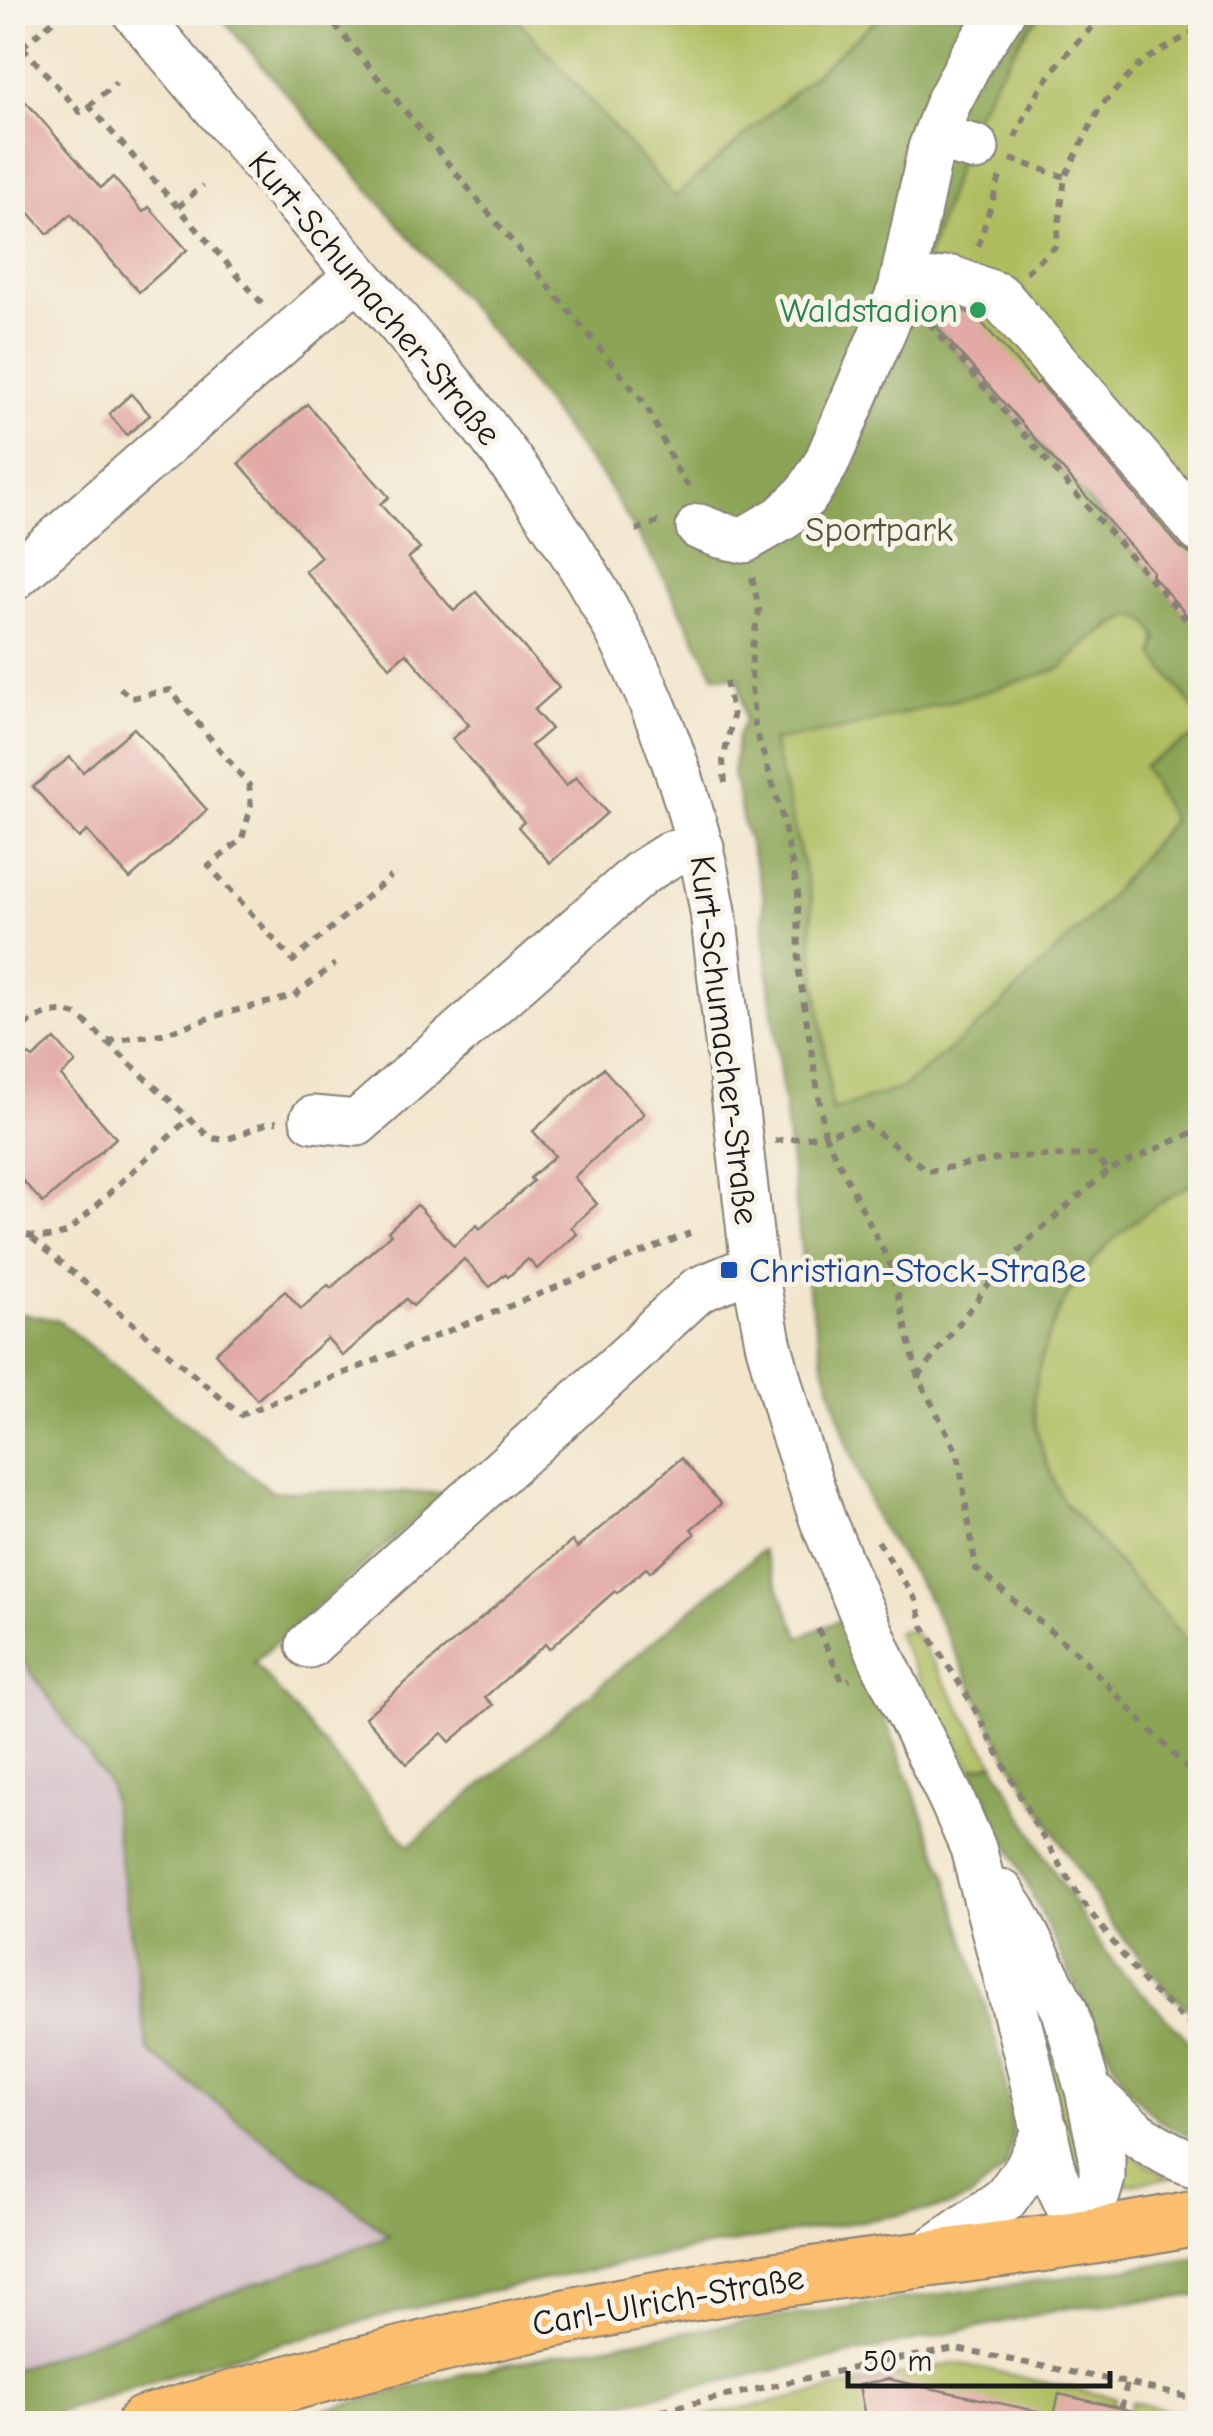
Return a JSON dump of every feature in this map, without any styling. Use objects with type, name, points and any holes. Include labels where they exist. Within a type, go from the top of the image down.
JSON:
[{"type":"main road","name":"Carl-Ulrich-Straße","points":[[144,2424],[281,2384],[526,2324],[699,2292],[1084,2239],[1200,2217]]},
{"type":"street","name":"Kurt-Schumacher-Straße","points":[[135,12],[494,438],[594,585],[654,703],[675,757],[701,846],[766,1147],[754,1266],[768,1342],[786,1407],[824,1521],[884,1662],[973,1848],[1014,1912],[1064,2011],[1088,2090],[1102,2157],[1102,2178],[1084,2239]]},
{"type":"street","points":[[721,534],[782,518],[807,494],[826,464],[901,289],[986,156],[948,102],[1002,12]]},
{"type":"street","points":[[12,578],[358,274]]},
{"type":"street","points":[[901,289],[952,279],[999,296],[1200,530]]},
{"type":"street","points":[[314,1119],[358,1123],[641,873],[670,854],[701,846]]},
{"type":"street","points":[[309,1645],[638,1350],[698,1290],[754,1266]]},
{"type":"street","name":"Kurt-Schumacher-Straße","points":[[973,1848],[1056,2177],[1084,2239]]},
{"type":"street","points":[[1088,2090],[1162,2151],[1200,2166]]},
{"type":"street","points":[[920,2259],[1005,2199],[1026,2170],[1046,2131]]},
{"type":"path","points":[[324,12],[646,405],[677,470],[721,534],[759,610],[752,648],[754,726],[780,808],[798,893],[799,973],[825,1135],[891,1266],[918,1377],[958,1454],[976,1569],[1078,1654],[1200,1782]]},
{"type":"path","points":[[977,248],[986,156],[1026,112],[1052,69],[1109,12]]},
{"type":"path","points":[[22,46],[58,16]]},
{"type":"path","points":[[999,296],[1056,246],[1064,177],[1100,106],[1142,62],[1200,28]]},
{"type":"path","points":[[12,35],[80,112],[116,83]]},
{"type":"path","points":[[89,106],[276,320]]},
{"type":"path","points":[[986,156],[1064,177]]},
{"type":"path","points":[[178,207],[204,185]]},
{"type":"path","points":[[901,289],[1198,630]]},
{"type":"path","points":[[725,787],[723,761],[733,716],[726,682]]},
{"type":"path","points":[[120,688],[131,698],[170,690],[248,785],[251,807],[242,839],[209,866],[293,961],[391,876]]},
{"type":"path","points":[[107,1041],[162,1034],[294,996],[336,964]]},
{"type":"path","points":[[12,1036],[31,1021],[52,1012],[68,1011],[79,1016],[188,1119],[216,1140],[233,1138],[264,1123],[314,1119]]},
{"type":"path","points":[[32,1238],[49,1239],[68,1232],[188,1119]]},
{"type":"path","points":[[766,1147],[866,1124],[928,1171],[1010,1158],[1094,1155],[1108,1171]]},
{"type":"path","points":[[918,1377],[993,1279],[1034,1235],[1108,1171],[1200,1129]]},
{"type":"path","points":[[12,1229],[32,1238],[241,1416],[690,1233]]},
{"type":"path","points":[[871,1528],[916,1600],[924,1626],[1084,1904],[1144,1984],[1200,2034]]},
{"type":"path","points":[[808,1632],[818,1629]]},
{"type":"path","points":[[599,2424],[956,2349],[1200,2400]]},
{"type":"path","points":[[1118,2424],[1127,2383]]},
{"type":"shaded area","points":[[12,1646],[109,1785],[149,2051],[391,2237],[13,2370]]},
{"type":"green space","name":"Sportpark","points":[[217,13],[512,13],[675,197],[884,13],[1042,13],[997,76],[974,117],[964,145],[927,258],[928,293],[935,325],[1200,629],[1200,717],[1154,655],[1158,639],[1152,627],[1144,618],[1132,616],[1086,643],[1062,668],[841,730],[772,741],[812,900],[812,944],[832,1111],[902,1088],[989,1017],[1095,913],[1172,821],[1143,766],[1200,733],[1200,1180],[1125,1229],[1084,1272],[1054,1323],[1043,1352],[1034,1405],[1041,1447],[1063,1501],[1200,1656],[1200,2018],[1171,1995],[1111,1923],[1002,1747],[926,1594],[876,1520],[846,1439],[823,1362],[803,1265],[764,932],[763,892],[733,774],[737,737],[745,721],[739,677],[715,676],[661,573],[601,475],[497,339]]},
{"type":"green space","points":[[512,13],[884,13],[675,197]]},
{"type":"green space","points":[[1042,13],[1200,13],[1200,629],[935,325],[928,293],[927,258],[964,145],[974,117],[997,76]]},
{"type":"green space","points":[[1132,616],[1151,625],[1156,635],[1154,655],[1200,717],[1200,733],[1143,766],[1172,820],[1095,913],[989,1017],[902,1088],[832,1111],[812,944],[812,900],[772,740],[841,730],[1061,668],[1094,638]]},
{"type":"green space","points":[[1200,1180],[1200,1656],[1063,1501],[1041,1447],[1034,1405],[1043,1352],[1054,1323],[1084,1272],[1125,1229]]},
{"type":"green space","points":[[13,1312],[57,1320],[271,1491],[445,1493],[254,1662],[409,1846],[762,1550],[800,1637],[840,1620],[891,1733],[948,1880],[1001,2058],[1013,2132],[1006,2169],[969,2199],[947,2207],[695,2249],[441,2301],[212,2362],[26,2423],[13,2423],[12,2370],[390,2236],[148,2051],[109,1785],[13,1646]]},
{"type":"green space","points":[[896,1633],[915,1633],[994,1763],[972,1769],[948,1727],[943,1726]]},
{"type":"green space","points":[[994,1763],[1094,1936],[1115,1965],[1200,2048],[1200,2138],[1158,2120],[1128,2088],[1103,2043],[972,1769]]},
{"type":"green space","points":[[1054,2034],[1085,2165],[1077,2182],[1056,2106],[1047,2036]]},
{"type":"green space","points":[[1117,2146],[1170,2178],[1125,2185]]},
{"type":"green space","points":[[1200,2258],[1200,2295],[1068,2308],[526,2423],[279,2423],[485,2369],[663,2335]]},
{"type":"green space","points":[[958,2363],[1115,2398],[1109,2423],[668,2424]]},
{"type":"green space","points":[[1131,2402],[1200,2417],[1200,2423],[1126,2424]]},
{"type":"building","points":[[12,86],[101,188],[113,177],[143,212],[149,207],[187,250],[139,292],[71,214],[48,234],[12,193]]},
{"type":"building","points":[[955,308],[975,315],[1036,384],[1039,382],[1180,547],[1200,556],[1200,630],[935,325]]},
{"type":"building","points":[[131,394],[150,415],[127,435],[109,414]]},
{"type":"building","points":[[307,404],[389,497],[380,504],[420,549],[408,558],[454,611],[476,592],[559,688],[534,710],[551,729],[531,746],[566,786],[576,777],[607,813],[550,863],[518,827],[524,822],[452,739],[469,725],[406,653],[390,667],[305,571],[321,557],[239,463]]},
{"type":"building","points":[[134,728],[207,810],[130,879],[87,831],[79,838],[33,787],[70,757],[83,772]]},
{"type":"building","points":[[55,1039],[76,1063],[61,1076],[116,1138],[43,1203],[12,1169],[12,1070]]},
{"type":"building","points":[[603,1068],[644,1114],[574,1177],[597,1204],[571,1227],[577,1234],[537,1269],[528,1259],[490,1287],[464,1259],[413,1306],[406,1299],[343,1356],[327,1338],[257,1400],[215,1353],[285,1291],[301,1309],[328,1285],[331,1288],[417,1205],[454,1246],[477,1225],[480,1229],[555,1156],[533,1131]]},
{"type":"building","points":[[681,1458],[721,1504],[691,1529],[695,1534],[650,1572],[646,1568],[615,1591],[549,1649],[545,1644],[485,1697],[493,1705],[450,1742],[442,1733],[407,1764],[365,1717],[572,1541],[577,1548]]},
{"type":"building","points":[[888,2379],[1041,2412],[1040,2424],[866,2424],[859,2385]]},
{"type":"building","points":[[1059,2394],[1137,2412],[1136,2424],[1052,2424]]},
{"type":"place","name":"Waldstadion","points":[[978,310]]},
{"type":"place","name":"Christian-Stock-Straße","points":[[729,1270]]}]
